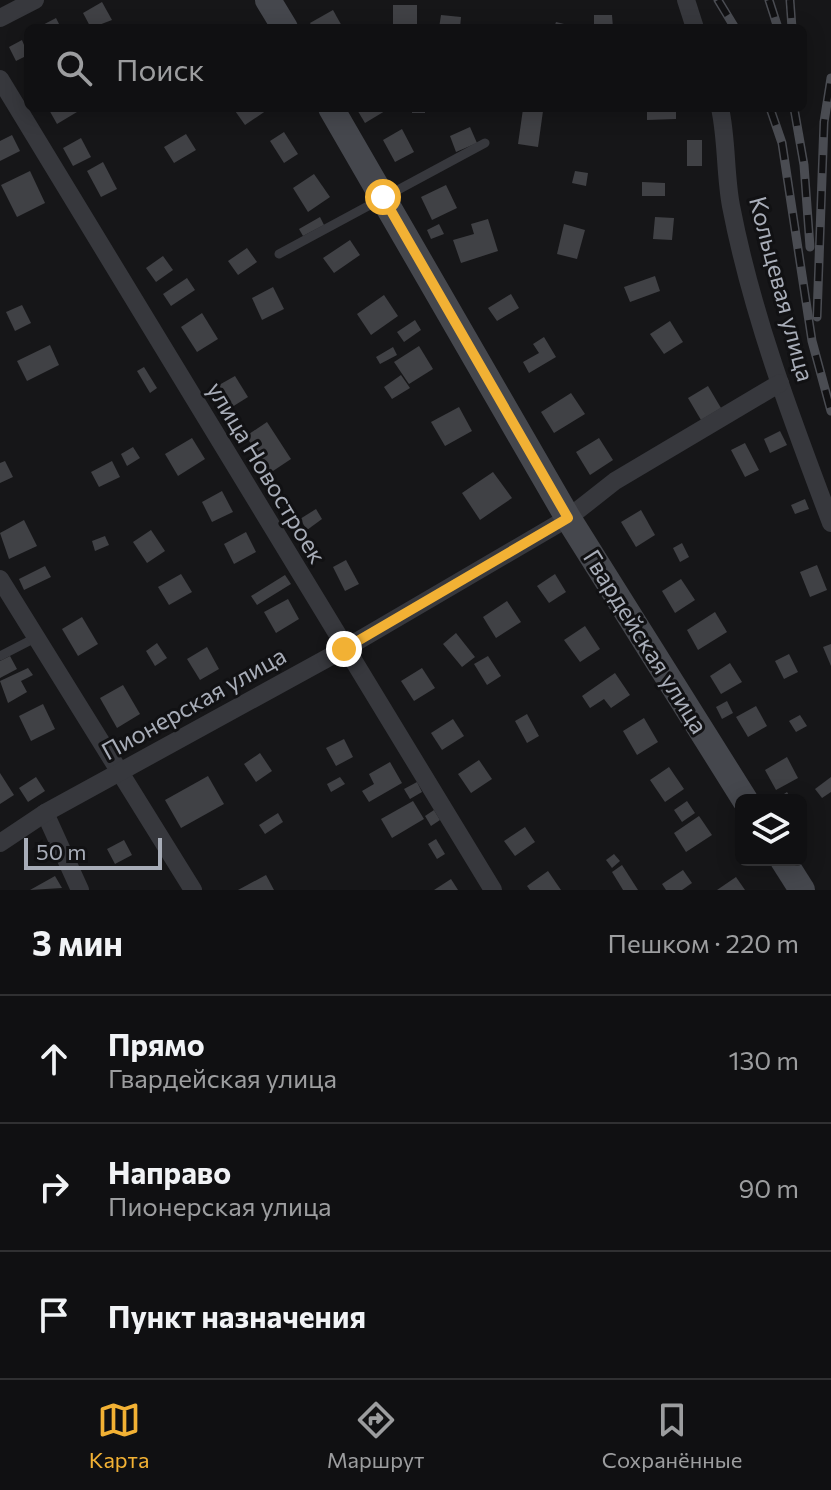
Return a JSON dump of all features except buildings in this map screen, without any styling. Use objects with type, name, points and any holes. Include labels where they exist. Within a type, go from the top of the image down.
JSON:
[{"type":"main road","points":[[268,0],[283,24]]},
{"type":"main road","name":"Гвардейская улица","points":[[333,112],[568,518],[741,794]]},
{"type":"main road","points":[[787,866],[802,890]]},
{"type":"street","points":[[0,18],[35,0]]},
{"type":"street","points":[[686,0],[694,24]]},
{"type":"street","name":"улица Новостроек","points":[[0,79],[493,890]]},
{"type":"street","name":"Кольцевая улица","points":[[720,112],[731,204],[780,383],[831,523]]},
{"type":"street","name":"Пионерская улица","points":[[0,843],[45,813],[344,649],[568,518],[615,481],[780,383]]},
{"type":"street","points":[[0,579],[118,774],[193,890]]},
{"type":"street","points":[[45,813],[80,890]]},
{"type":"lane","points":[[279,254],[485,143]]},
{"type":"lane","points":[[0,656],[37,637]]},
{"type":"railway","points":[[718,0],[733,24]]},
{"type":"railway","points":[[769,0],[777,24]]},
{"type":"railway","points":[[790,0],[792,24]]},
{"type":"railway","points":[[817,317],[824,122],[831,78]]},
{"type":"railway","points":[[771,112],[782,143],[812,341],[831,411]]},
{"type":"railway","points":[[795,112],[804,165],[810,247]]},
{"type":"route","points":[[344,649],[568,518],[383,197]]}]
